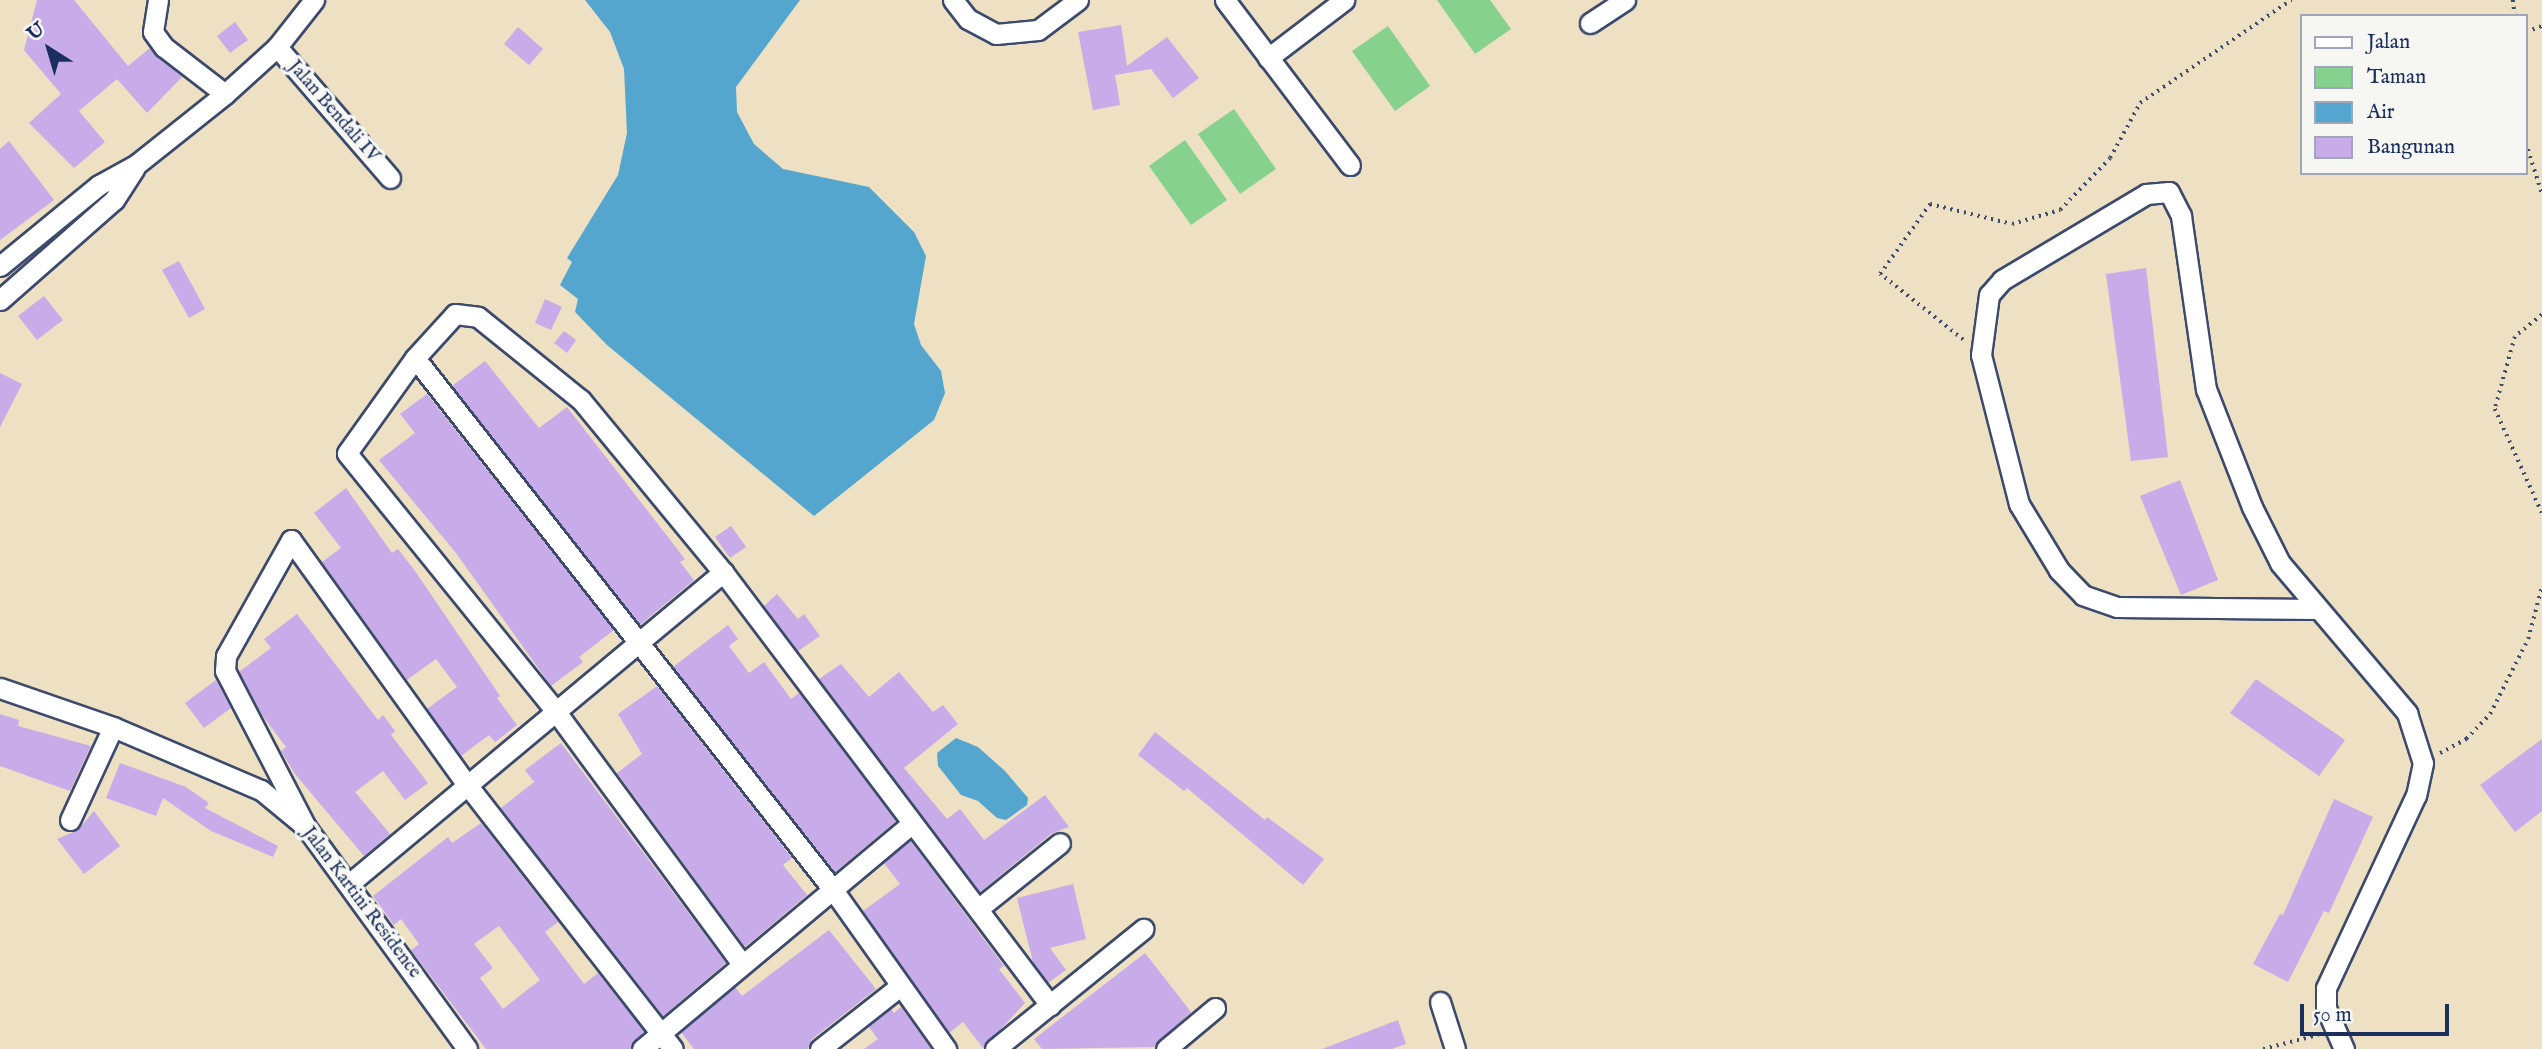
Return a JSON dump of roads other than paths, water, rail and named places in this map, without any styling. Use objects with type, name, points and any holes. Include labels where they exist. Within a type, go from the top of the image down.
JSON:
[{"type":"street","points":[[158,0],[153,32],[164,47],[225,94]]},
{"type":"street","points":[[0,266],[99,185],[137,164],[225,94],[276,47],[314,0]]},
{"type":"street","points":[[953,0],[968,19],[996,34],[1038,30],[1078,0]]},
{"type":"street","points":[[1224,0],[1350,165]]},
{"type":"street","points":[[1268,58],[1344,0]]},
{"type":"street","points":[[1590,23],[1625,0]]},
{"type":"street","name":"Jalan Bendali IV","points":[[276,47],[390,178]]},
{"type":"street","points":[[0,300],[114,200],[137,164]]},
{"type":"street","points":[[2316,609],[2117,607],[2083,594],[2059,570],[2019,504],[1981,355],[1989,295],[2003,280],[2146,194],[2169,192],[2181,216],[2206,389],[2252,507],[2280,563],[2316,609],[2407,713],[2423,762],[2416,795],[2326,988],[2326,1008],[2344,1049]]},
{"type":"street","points":[[742,964],[554,709],[347,453],[415,358],[449,317],[478,317],[581,400],[723,572],[1050,1005]]},
{"type":"street","points":[[415,358],[831,887],[946,1049]]},
{"type":"street","points":[[306,827],[225,671],[226,656],[291,540],[465,782],[667,1041]]},
{"type":"street","points":[[350,883],[465,782],[638,644],[723,572]]},
{"type":"street","name":"Jalan Kartini Residence","points":[[0,688],[113,727],[261,790],[306,827],[350,883],[467,1049]]},
{"type":"street","points":[[70,820],[113,727]]},
{"type":"street","points":[[642,1049],[667,1041],[742,964],[831,887],[912,823]]},
{"type":"street","points":[[978,909],[1060,843]]},
{"type":"street","points":[[995,1049],[1143,929]]},
{"type":"street","points":[[820,1049],[900,986]]},
{"type":"street","points":[[1440,1002],[1455,1049]]},
{"type":"street","points":[[1166,1049],[1215,1008]]},
{"type":"water","points":[[585,0],[800,0],[736,87],[737,112],[754,144],[783,169],[869,187],[914,232],[926,256],[914,324],[921,345],[941,371],[945,393],[934,420],[814,516],[607,345],[575,312],[578,299],[560,285],[572,262],[567,258],[618,175],[627,133],[624,69],[610,32]]},
{"type":"water","points":[[956,738],[978,747],[1005,771],[1028,798],[1027,805],[1006,820],[997,818],[978,801],[961,795],[938,766],[937,753]]}]
